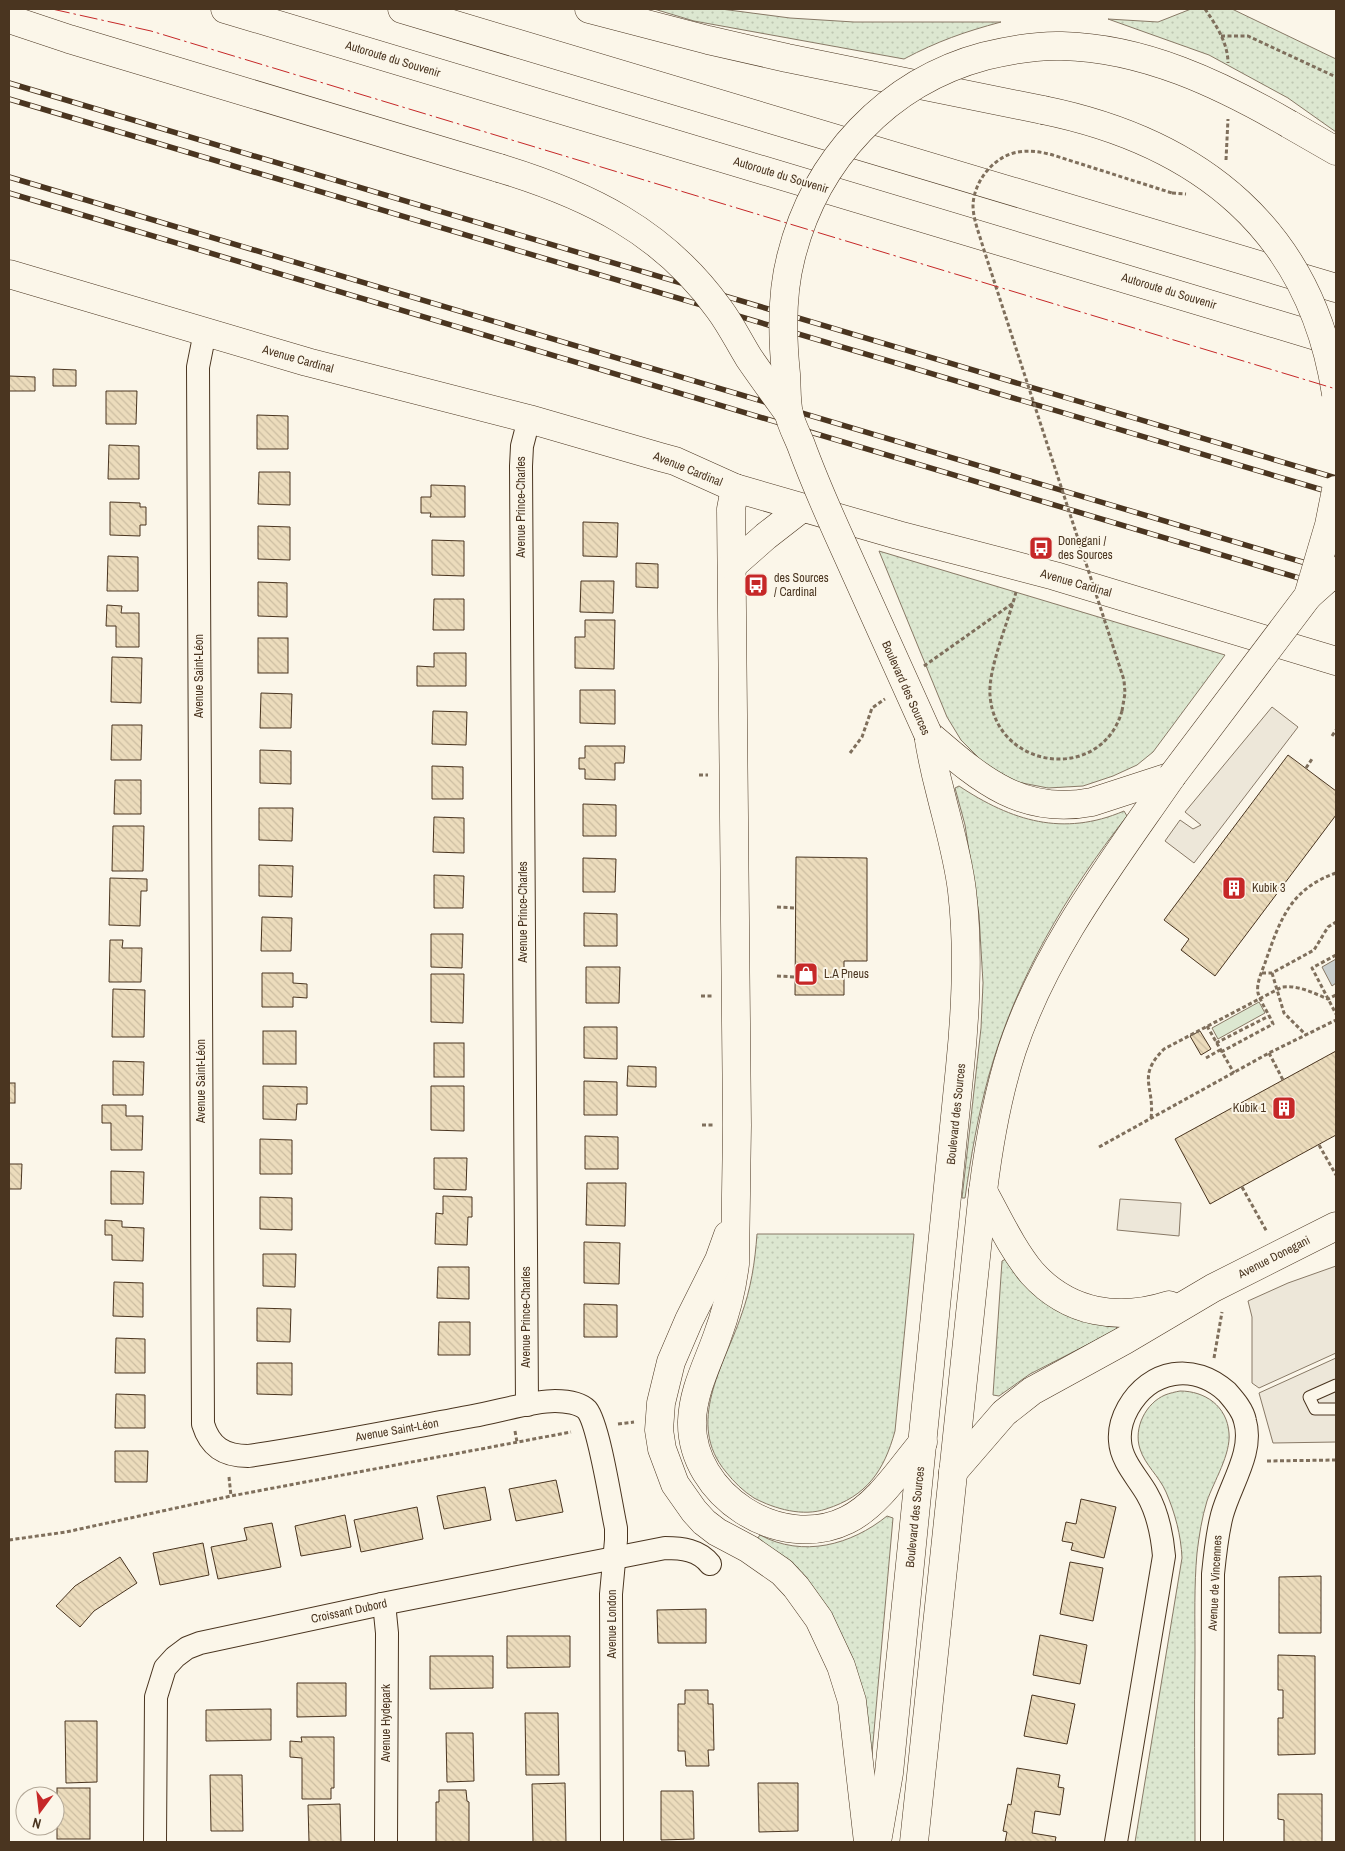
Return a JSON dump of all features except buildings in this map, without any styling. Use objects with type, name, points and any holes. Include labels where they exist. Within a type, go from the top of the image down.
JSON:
[{"type":"main road","name":"Autoroute du Souvenir","points":[[225,9],[1336,342]]},
{"type":"main road","points":[[402,9],[1336,288]]},
{"type":"main road","points":[[589,9],[699,38],[787,58],[1043,110],[1111,127],[1147,142],[1186,163],[1240,202],[1268,233],[1290,263],[1318,318],[1336,394]]},
{"type":"main road","points":[[9,19],[69,39],[498,168],[542,182],[584,199],[624,220],[681,266],[716,305],[750,359],[789,414]]},
{"type":"main road","points":[[789,414],[783,341],[784,298],[790,260],[802,220],[815,190],[835,158],[857,133],[893,100],[928,77],[961,63],[1014,50],[1055,46],[1094,49],[1144,59],[1179,70],[1243,99],[1336,151]]},
{"type":"main road","name":"Avenue Cardinal","points":[[9,274],[307,362],[529,419],[674,461],[735,488],[802,508],[1056,576],[1336,661]]},
{"type":"main road","name":"Boulevard des Sources","points":[[789,414],[822,498],[928,734],[962,890],[966,978],[960,1067],[888,1773],[877,1842]]},
{"type":"main road","points":[[735,488],[731,509],[737,1125],[735,1264],[732,1286],[721,1325],[699,1382],[692,1420],[696,1448],[703,1465],[722,1492],[748,1514],[778,1528],[811,1531],[846,1521],[872,1504],[923,1442]]},
{"type":"main road","points":[[1308,596],[1329,525],[1336,490]]},
{"type":"main road","points":[[732,566],[802,508]]},
{"type":"main road","points":[[914,1842],[982,1191],[998,1099],[1013,1048],[1049,965],[1076,917],[1124,843],[1172,776],[1308,596],[1336,571]]},
{"type":"main road","points":[[928,734],[983,780],[1000,790],[1028,801],[1046,805],[1078,805],[1172,776]]},
{"type":"main road","points":[[982,1191],[1017,1252],[1032,1273],[1045,1286],[1076,1304],[1116,1314],[1138,1313],[1180,1302],[1218,1297]]},
{"type":"main road","points":[[735,1210],[719,1260],[688,1320],[667,1377],[660,1403],[659,1420],[662,1449],[675,1484],[704,1522],[717,1532],[749,1549],[782,1572],[802,1594],[819,1619],[841,1666],[852,1702],[868,1842]]},
{"type":"main road","name":"Avenue Donegani","points":[[1218,1297],[1336,1226]]},
{"type":"main road","points":[[953,1472],[993,1425],[1032,1391],[1125,1340],[1218,1297]]},
{"type":"street","name":"Avenue Saint-Léon","points":[[205,332],[198,367],[203,1424],[212,1443],[220,1450],[234,1455],[248,1456],[552,1401],[562,1401],[580,1406],[586,1410]]},
{"type":"street","name":"Avenue Prince-Charles","points":[[527,1405],[521,466],[522,446],[529,419]]},
{"type":"street","name":"Avenue de Vincennes","points":[[1116,1842],[1164,1556],[1161,1530],[1153,1506],[1129,1467],[1123,1453],[1120,1441],[1121,1427],[1126,1412],[1140,1390],[1165,1376],[1179,1373],[1193,1374],[1206,1378],[1224,1390],[1239,1407],[1245,1420],[1247,1433],[1246,1447],[1229,1492],[1217,1535],[1213,1574],[1212,1842]]},
{"type":"street","name":"Avenue London","points":[[586,1410],[592,1419],[598,1439],[616,1528],[611,1594],[612,1842]]},
{"type":"street","name":"Croissant Dubord","points":[[155,1842],[156,1704],[165,1668],[187,1648],[200,1642],[665,1548],[676,1548],[696,1553],[705,1558],[710,1564]]},
{"type":"street","name":"Avenue Hydepark","points":[[382,1604],[385,1613],[386,1633],[386,1842]]},
{"type":"lane","points":[[1336,1385],[1309,1397],[1315,1409],[1336,1409]]},
{"type":"path","points":[[1221,36],[1248,36],[1336,77]]},
{"type":"path","points":[[1017,588],[990,682],[990,695],[996,717],[1008,738],[1034,755],[1054,759],[1076,757],[1094,749],[1109,737],[1120,720],[1124,704],[1124,680],[976,224],[973,206],[976,190],[987,171],[999,160],[1016,152],[1039,151],[1172,193]]},
{"type":"path","points":[[1332,736],[1336,730]]},
{"type":"path","points":[[1306,768],[1312,759]]},
{"type":"path","points":[[1206,1058],[1273,1024],[1257,992],[1276,930],[1283,914],[1304,889],[1319,879],[1336,873]]},
{"type":"path","points":[[777,907],[796,908]]},
{"type":"path","points":[[1262,973],[1272,973],[1314,950],[1328,927],[1336,922]]},
{"type":"path","points":[[1336,955],[1312,968],[1336,1014]]},
{"type":"path","points":[[1272,973],[1284,1013],[1306,1035]]},
{"type":"path","points":[[777,976],[796,977]]},
{"type":"path","points":[[1151,1119],[1153,1107],[1147,1078],[1149,1068],[1164,1049],[1277,989],[1290,986],[1296,987],[1328,999],[1336,995]]},
{"type":"path","points":[[1216,1043],[1269,1016]]},
{"type":"path","points":[[1099,1147],[1269,1053],[1336,1020]]},
{"type":"path","points":[[1207,1026],[1214,1034],[1220,1051],[1234,1073]]},
{"type":"path","points":[[1269,1053],[1283,1080]]},
{"type":"path","points":[[1319,1145],[1336,1175]]},
{"type":"path","points":[[1242,1187],[1269,1236]]},
{"type":"path","points":[[1214,1361],[1218,1297]]},
{"type":"path","points":[[609,1426],[636,1422]]},
{"type":"path","points":[[515,1425],[517,1442]]},
{"type":"path","points":[[9,1540],[76,1530],[231,1496],[577,1431]]},
{"type":"path","points":[[1260,1461],[1336,1460]]},
{"type":"path","points":[[228,1473],[231,1496]]},
{"type":"green space","points":[[654,9],[721,9],[790,18],[854,22],[1001,22],[951,38],[904,59],[694,21]]},
{"type":"green space","points":[[1191,9],[1232,9],[1336,59],[1336,132],[1288,98],[1209,55],[1108,19],[1158,22]]},
{"type":"green space","points":[[879,551],[1225,655],[1153,752],[1137,765],[1113,776],[1083,786],[1048,788],[1017,782],[986,765],[961,740],[947,717]]},
{"type":"green space","points":[[959,786],[999,808],[1018,816],[1038,821],[1059,824],[1080,823],[1102,819],[1124,811],[1127,816],[1064,907],[1028,971],[1013,1005],[985,1090],[965,1198],[962,1198],[981,1028],[983,983],[979,915],[965,825],[955,788]]},
{"type":"green space","points":[[1259,1002],[1265,1013],[1218,1039],[1212,1028]]},
{"type":"green space","points":[[757,1234],[914,1234],[895,1431],[891,1445],[879,1470],[863,1489],[853,1497],[826,1509],[808,1512],[789,1511],[754,1498],[726,1472],[714,1453],[709,1434],[708,1414],[712,1394],[750,1286]]},
{"type":"green space","points":[[1006,1259],[1117,1326],[1116,1330],[1030,1374],[999,1396],[993,1395],[1002,1261]]},
{"type":"green space","points":[[1180,1391],[1198,1394],[1213,1402],[1224,1415],[1229,1433],[1225,1458],[1205,1507],[1197,1553],[1195,1578],[1195,1842],[1135,1842],[1182,1558],[1179,1533],[1172,1508],[1163,1486],[1142,1455],[1138,1433],[1143,1417],[1152,1404],[1165,1395]]},
{"type":"green space","points":[[887,1516],[893,1518],[871,1765],[863,1703],[757,1539],[760,1535],[776,1542],[793,1546],[810,1547],[826,1545],[858,1534]]},
{"type":"shaded area","points":[[1272,707],[1298,727],[1194,863],[1165,841],[1180,820],[1193,829],[1201,825],[1185,812]]},
{"type":"shaded area","points":[[1336,959],[1336,983],[1332,986],[1322,967]]},
{"type":"shaded area","points":[[1120,1199],[1181,1203],[1179,1236],[1117,1230]]},
{"type":"shaded area","points":[[1336,1266],[1336,1353],[1259,1388],[1252,1383],[1252,1317],[1248,1301],[1288,1283]]},
{"type":"shaded area","points":[[1336,1358],[1336,1442],[1273,1443],[1259,1393]]},
{"type":"railway","points":[[9,83],[1336,478]]},
{"type":"railway","points":[[9,99],[1336,494]]},
{"type":"railway","points":[[9,177],[1336,572]]},
{"type":"railway","points":[[9,193],[1336,589]]},
{"type":"power","points":[[52,9],[151,31],[1336,389]]},
{"type":"place","name":"Donegani / des Sources","points":[[1041,548]]},
{"type":"place","name":"des Sources / Cardinal","points":[[756,585]]},
{"type":"place","name":"Kubik 3","points":[[1234,888]]},
{"type":"place","name":"L.A Pneus","points":[[806,974]]},
{"type":"place","name":"Kubik 1","points":[[1284,1108]]}]
